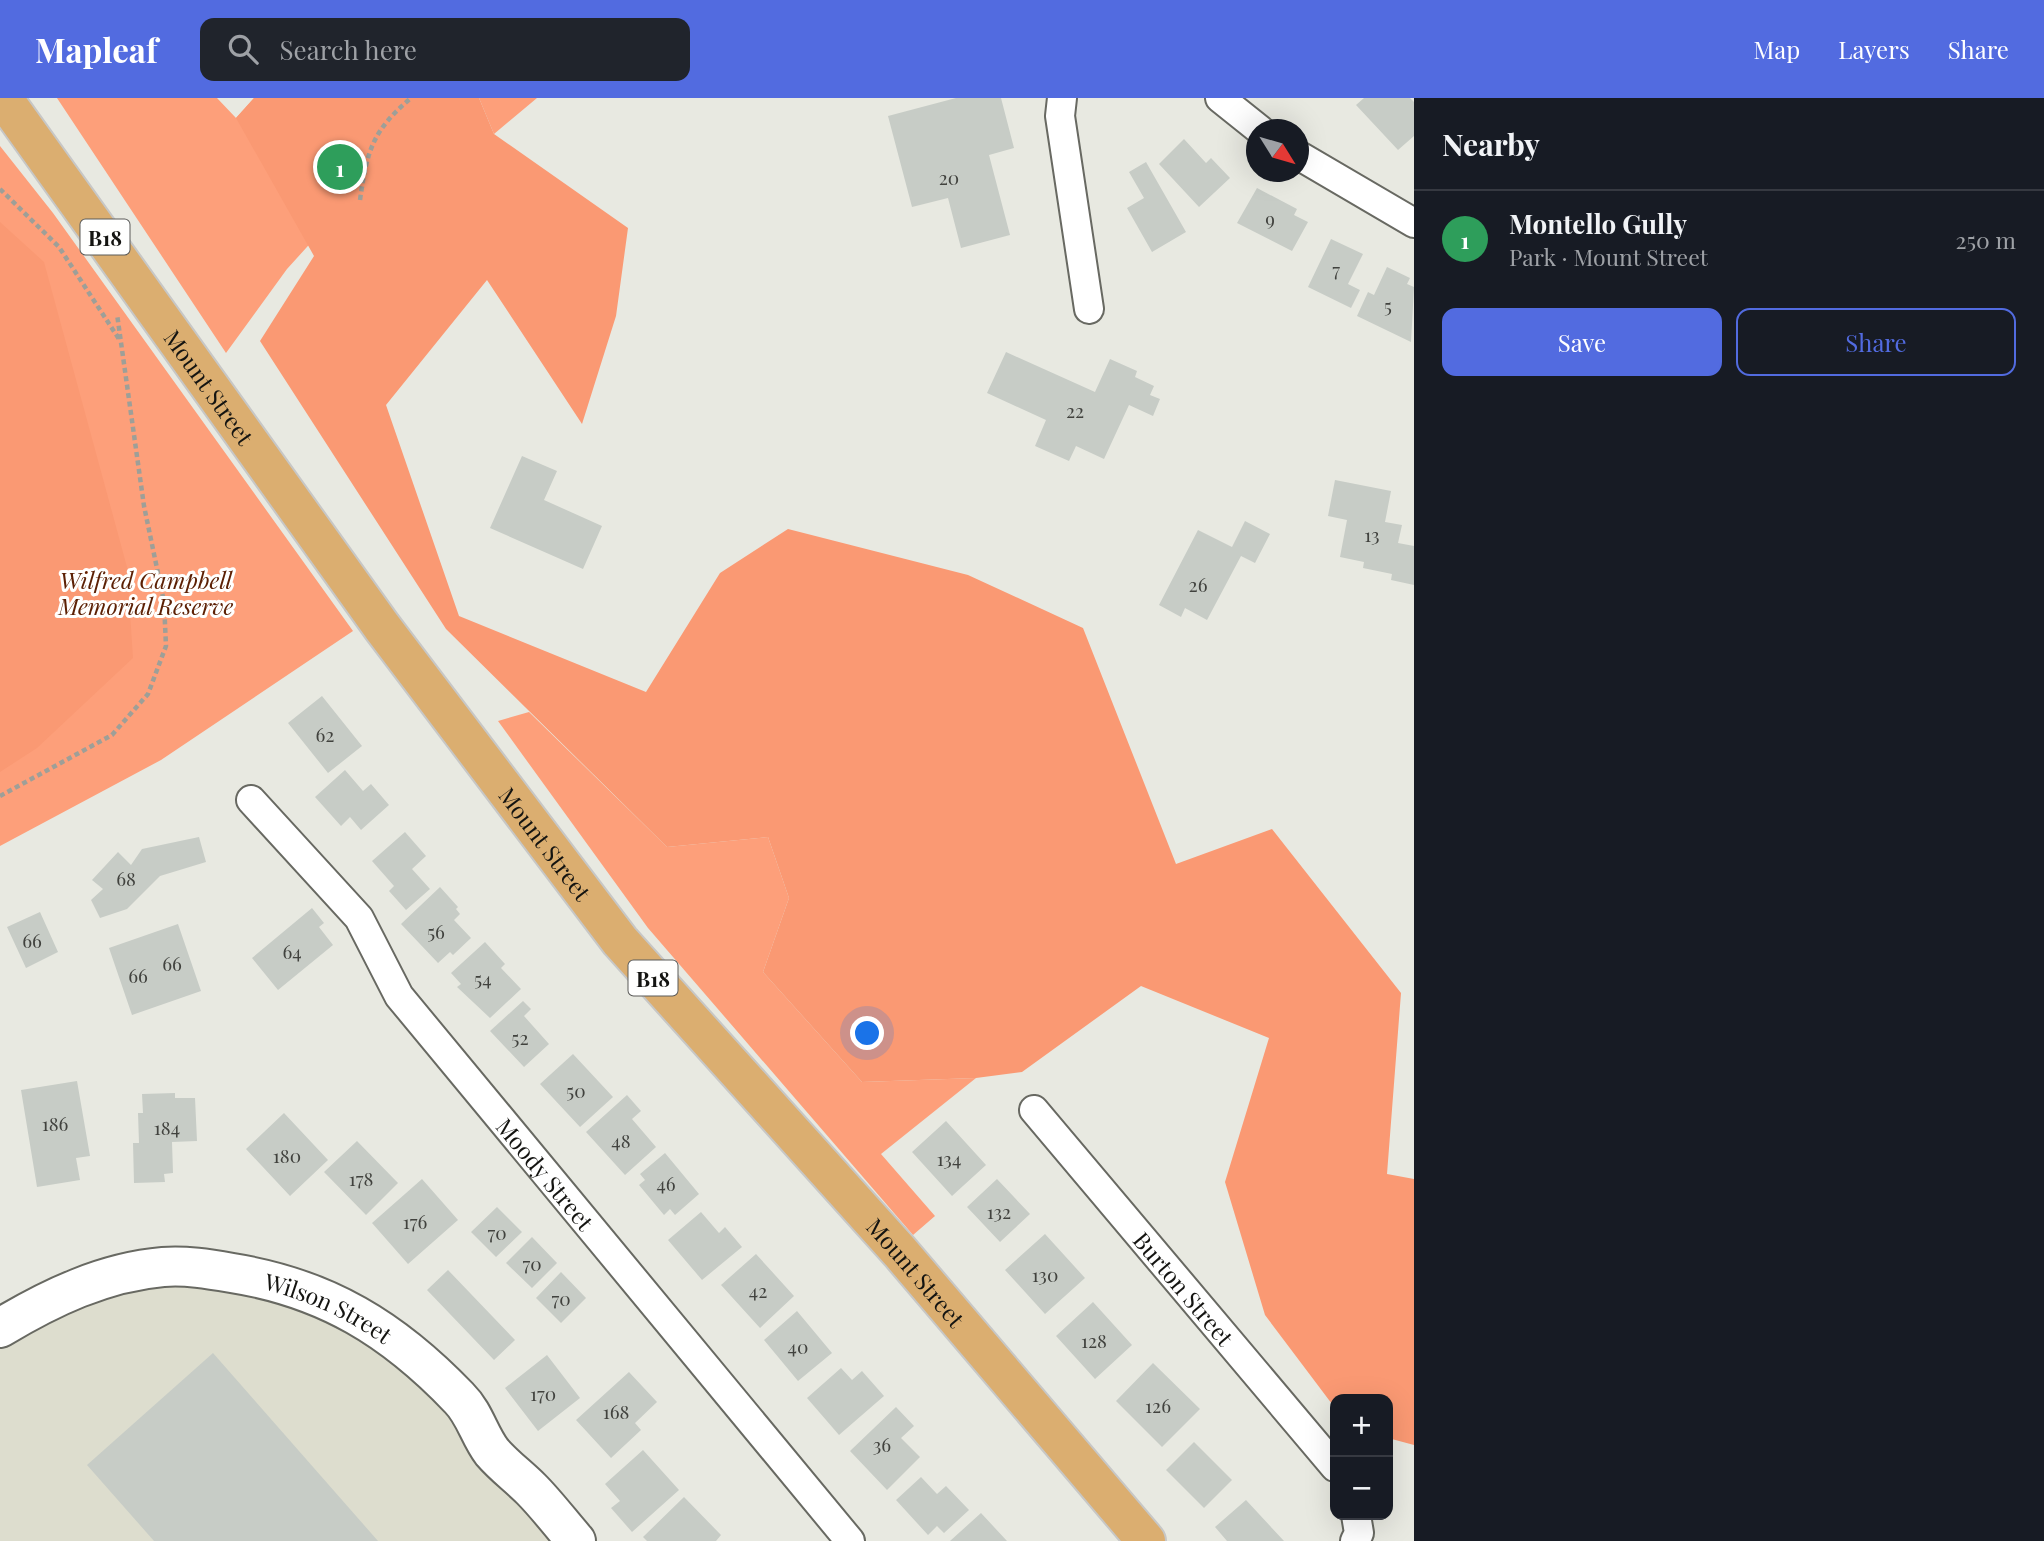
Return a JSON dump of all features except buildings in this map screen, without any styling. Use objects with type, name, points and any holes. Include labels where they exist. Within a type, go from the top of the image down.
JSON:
[{"type":"highway","name":"Mount Street","points":[[3,98],[382,627],[620,941],[900,1252],[1146,1541]]},
{"type":"street","points":[[1062,98],[1060,116],[1089,309]]},
{"type":"street","points":[[1220,98],[1246,119]]},
{"type":"street","points":[[1309,161],[1414,223]]},
{"type":"street","name":"Moody Street","points":[[251,800],[359,918],[399,996],[850,1541]]},
{"type":"street","name":"Burton Street","points":[[1034,1110],[1330,1461]]},
{"type":"street","name":"Wilson Street","points":[[0,1328],[48,1300],[108,1278],[163,1267],[208,1269],[248,1275],[319,1295],[354,1312],[385,1333],[451,1389],[472,1413],[491,1450],[533,1491],[576,1541]]},
{"type":"street","points":[[1355,1541],[1359,1533],[1357,1520]]},
{"type":"path","points":[[360,200],[367,154],[389,117],[411,98]]},
{"type":"path","points":[[0,189],[59,247],[120,340]]},
{"type":"path","points":[[0,796],[112,735],[148,694],[166,646],[164,602],[144,506],[116,300]]},
{"type":"shaded area","points":[[254,98],[479,98],[494,134],[628,228],[616,316],[582,424],[487,280],[386,405],[459,616],[646,692],[720,573],[788,529],[968,575],[1083,628],[1176,864],[1272,829],[1401,993],[1387,1174],[1414,1179],[1414,1445],[1393,1439],[1393,1394],[1330,1394],[1330,1401],[1265,1315],[1225,1182],[1269,1038],[1141,986],[1022,1072],[976,1078],[862,1082],[763,972],[789,898],[768,837],[667,847],[446,629],[260,341],[314,256],[236,118]]},
{"type":"shaded area","points":[[0,222],[44,262],[127,567],[133,658],[37,748],[0,772]]},
{"type":"shaded area","points":[[163,1267],[354,1312],[576,1541],[0,1541],[0,1328]]},
{"type":"green space","points":[[57,98],[217,98],[236,118],[254,98],[477,98],[336,215],[287,269],[226,353]]},
{"type":"green space","points":[[479,98],[537,98],[494,134]]},
{"type":"green space","name":"Wilfred Campbell Memorial Reserve","points":[[0,146],[53,213],[353,631],[161,760],[0,846]]},
{"type":"green space","points":[[529,712],[667,847],[768,837],[789,898],[763,972],[862,1082],[976,1078],[881,1154],[935,1216],[913,1235],[648,928],[498,721]]},
{"type":"place","name":"Montello Gully","points":[[340,167]]}]
